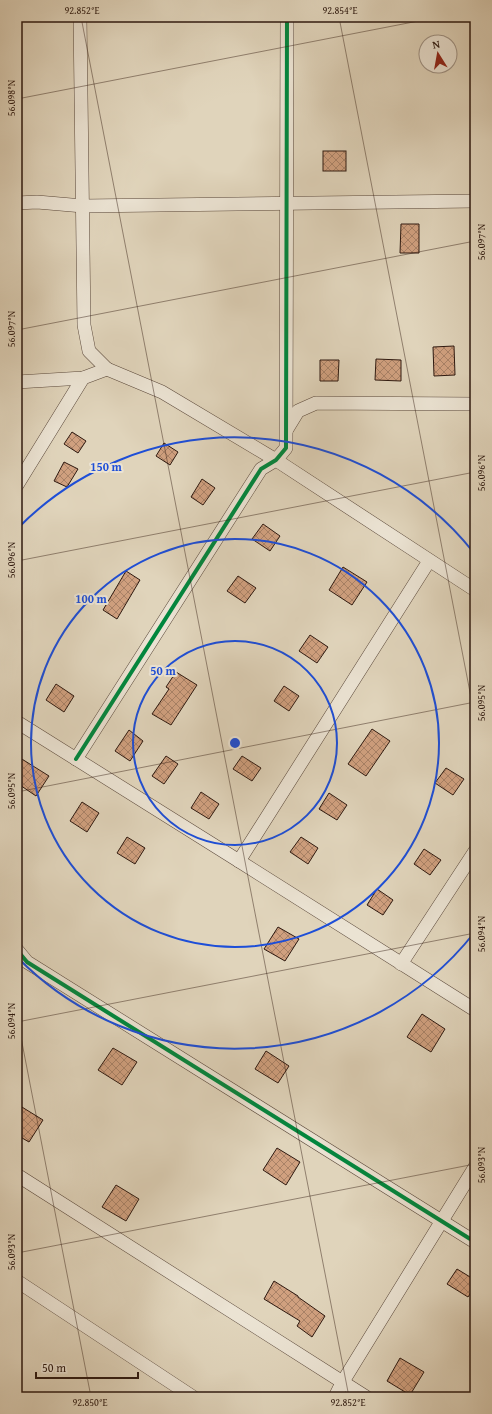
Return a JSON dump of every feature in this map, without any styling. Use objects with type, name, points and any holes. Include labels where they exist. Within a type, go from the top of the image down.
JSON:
[{"type":"street","points":[[80,17],[84,325],[89,352],[107,369],[162,392],[276,460],[475,590]]},
{"type":"street","points":[[76,759],[261,468],[276,460],[286,448],[287,17]]},
{"type":"street","points":[[17,203],[37,202],[83,206],[475,201]]},
{"type":"street","points":[[17,382],[83,378],[107,369]]},
{"type":"street","points":[[17,485],[83,378]]},
{"type":"street","points":[[287,429],[298,410],[316,403],[475,404]]},
{"type":"street","points":[[239,861],[429,560]]},
{"type":"street","points":[[17,722],[475,1010]]},
{"type":"street","points":[[401,964],[475,851]]},
{"type":"street","points":[[17,950],[27,962],[475,1242]]},
{"type":"street","points":[[335,1397],[342,1383],[475,1167]]},
{"type":"street","points":[[17,1175],[366,1397]]},
{"type":"street","points":[[17,1281],[193,1397]]},
{"type":"building","points":[[323,151],[346,151],[346,171],[323,171]]},
{"type":"building","points":[[401,224],[419,224],[419,253],[400,253]]},
{"type":"building","points":[[454,346],[455,375],[434,376],[433,347]]},
{"type":"building","points":[[376,359],[401,360],[401,381],[375,380]]},
{"type":"building","points":[[320,360],[339,360],[338,381],[320,381]]},
{"type":"building","points":[[72,432],[86,441],[78,453],[64,444]]},
{"type":"building","points":[[164,443],[178,452],[170,465],[156,456]]},
{"type":"building","points":[[64,462],[78,469],[67,487],[54,481]]},
{"type":"building","points":[[202,479],[215,488],[203,505],[191,497]]},
{"type":"building","points":[[263,524],[280,536],[270,551],[252,539]]},
{"type":"building","points":[[343,567],[367,582],[352,605],[329,590]]},
{"type":"building","points":[[126,571],[140,580],[117,619],[103,610]]},
{"type":"building","points":[[238,576],[256,588],[245,603],[227,591]]},
{"type":"building","points":[[310,635],[328,647],[317,663],[299,651]]},
{"type":"building","points":[[176,672],[197,685],[171,725],[152,714],[169,689],[166,687]]},
{"type":"building","points":[[56,684],[74,696],[64,712],[46,700]]},
{"type":"building","points":[[284,686],[299,696],[289,711],[274,701]]},
{"type":"building","points":[[372,729],[390,741],[366,776],[348,764]]},
{"type":"building","points":[[129,730],[143,741],[130,761],[115,751]]},
{"type":"building","points":[[17,756],[49,776],[36,796],[17,783]]},
{"type":"building","points":[[166,756],[178,764],[164,784],[152,776]]},
{"type":"building","points":[[242,756],[261,768],[252,781],[233,769]]},
{"type":"building","points":[[446,768],[464,779],[453,795],[435,783]]},
{"type":"building","points":[[201,792],[219,804],[209,819],[191,808]]},
{"type":"building","points":[[329,793],[347,805],[337,820],[319,809]]},
{"type":"building","points":[[82,802],[99,813],[87,832],[70,821]]},
{"type":"building","points":[[127,837],[145,848],[135,864],[117,853]]},
{"type":"building","points":[[301,837],[318,848],[308,864],[290,852]]},
{"type":"building","points":[[424,849],[441,860],[430,875],[414,864]]},
{"type":"building","points":[[377,889],[393,900],[383,915],[367,905]]},
{"type":"building","points":[[278,927],[299,939],[285,961],[264,949]]},
{"type":"building","points":[[422,1014],[445,1029],[431,1052],[407,1037]]},
{"type":"building","points":[[113,1048],[137,1062],[122,1085],[98,1070]]},
{"type":"building","points":[[266,1051],[289,1066],[278,1083],[255,1069]]},
{"type":"building","points":[[17,1104],[43,1120],[29,1142],[17,1135]]},
{"type":"building","points":[[277,1148],[300,1162],[286,1185],[263,1170]]},
{"type":"building","points":[[116,1185],[139,1199],[126,1221],[102,1207]]},
{"type":"building","points":[[457,1269],[475,1280],[475,1287],[468,1297],[447,1284]]},
{"type":"building","points":[[274,1281],[298,1296],[325,1316],[312,1337],[297,1326],[300,1321],[264,1299]]},
{"type":"building","points":[[400,1358],[424,1372],[410,1395],[387,1381]]},
{"type":"cycle path","points":[[76,759],[261,469],[276,460],[286,448],[287,17]]},
{"type":"cycle path","points":[[17,950],[27,962],[475,1242]]}]
